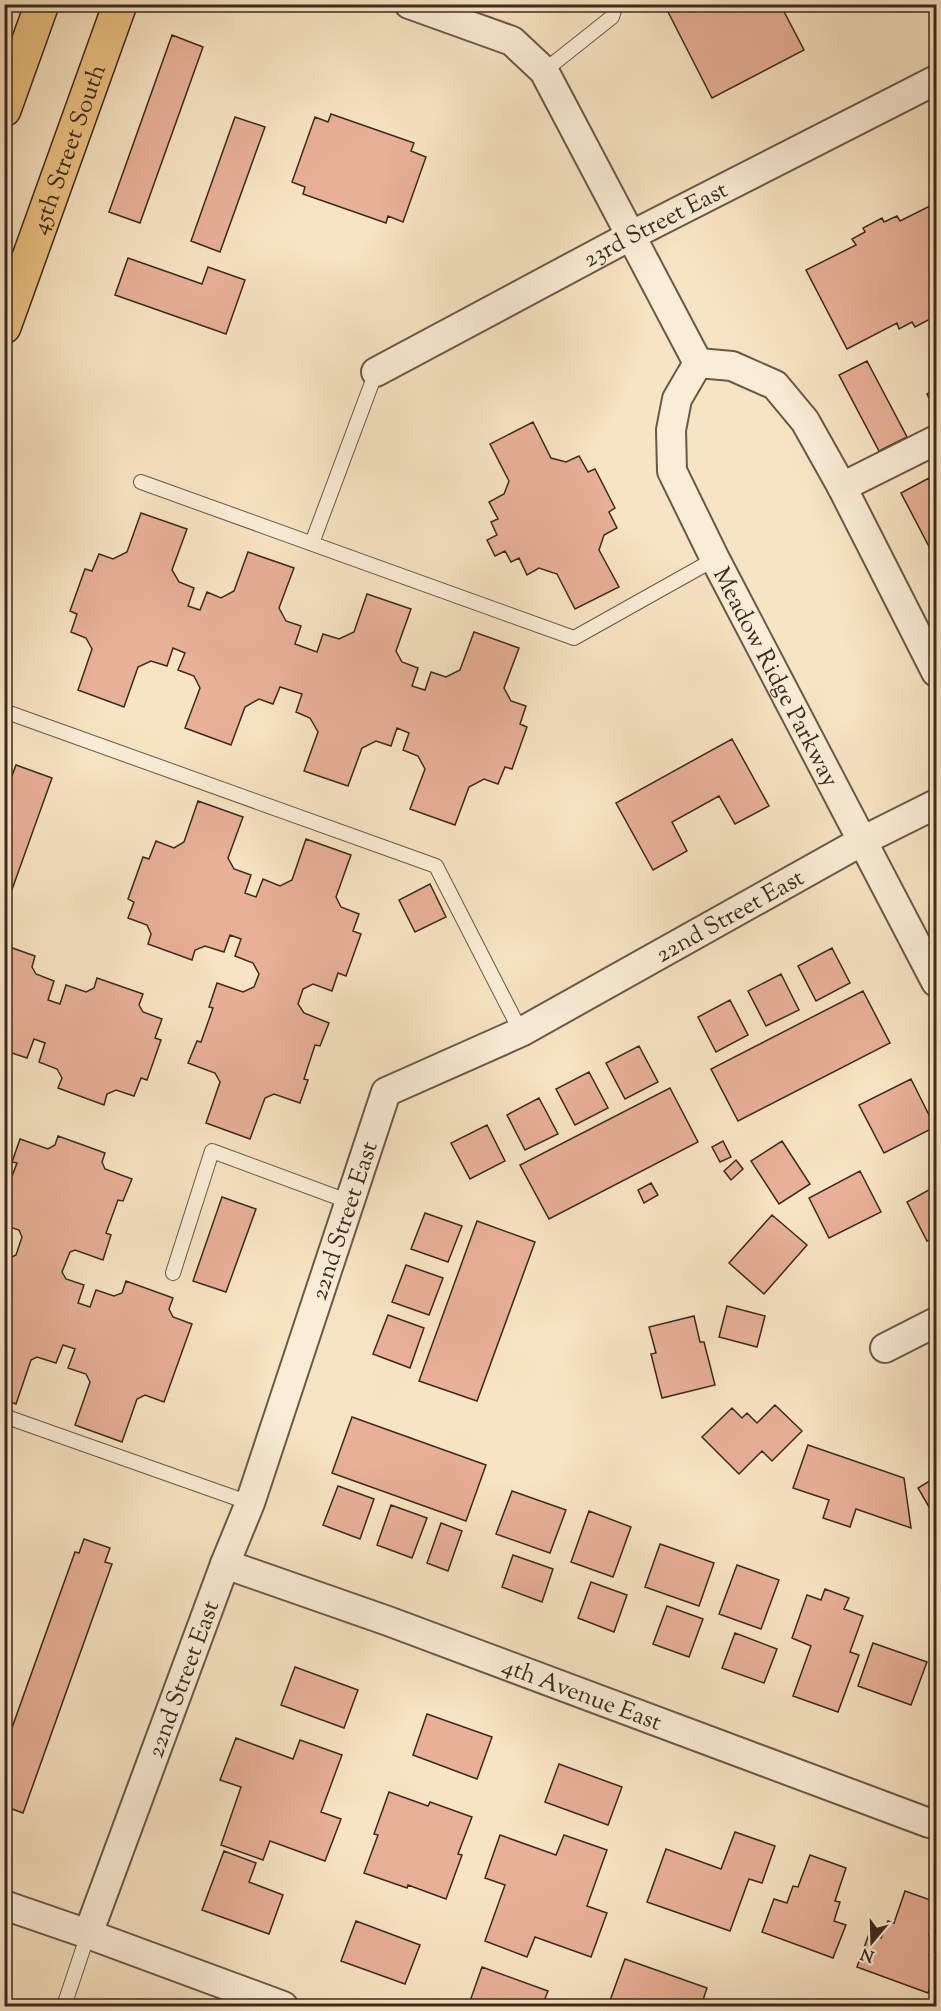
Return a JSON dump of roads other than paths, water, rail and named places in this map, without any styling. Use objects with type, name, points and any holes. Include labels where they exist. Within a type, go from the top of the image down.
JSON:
[{"type":"main road","points":[[4,110],[42,4]]},
{"type":"main road","name":"45th Street South","points":[[4,327],[19,273],[120,4]]},
{"type":"street","points":[[413,5],[512,41],[544,70],[698,363],[732,366],[775,385],[805,421],[842,487],[936,672]]},
{"type":"street","name":"23rd Street East","points":[[376,372],[632,235],[936,80]]},
{"type":"street","name":"Meadow Ridge Parkway","points":[[698,363],[677,399],[671,430],[672,471],[715,559],[864,840],[936,982]]},
{"type":"street","points":[[842,487],[936,440]]},
{"type":"street","name":"22nd Street East","points":[[88,1934],[225,1564],[250,1503],[386,1092],[521,1032],[864,840],[936,804]]},
{"type":"street","points":[[885,1348],[936,1322]]},
{"type":"street","name":"4th Avenue East","points":[[225,1564],[388,1621],[929,1823],[936,1820]]},
{"type":"street","points":[[4,1905],[283,2007]]},
{"type":"lane","points":[[544,70],[612,17],[616,4]]},
{"type":"lane","points":[[312,543],[376,372]]},
{"type":"lane","points":[[141,482],[574,638],[715,559]]},
{"type":"lane","points":[[4,711],[436,866],[521,1032]]},
{"type":"lane","points":[[173,1273],[212,1151],[350,1202]]},
{"type":"lane","points":[[4,1416],[250,1503]]},
{"type":"lane","points":[[64,2007],[88,1934]]}]
